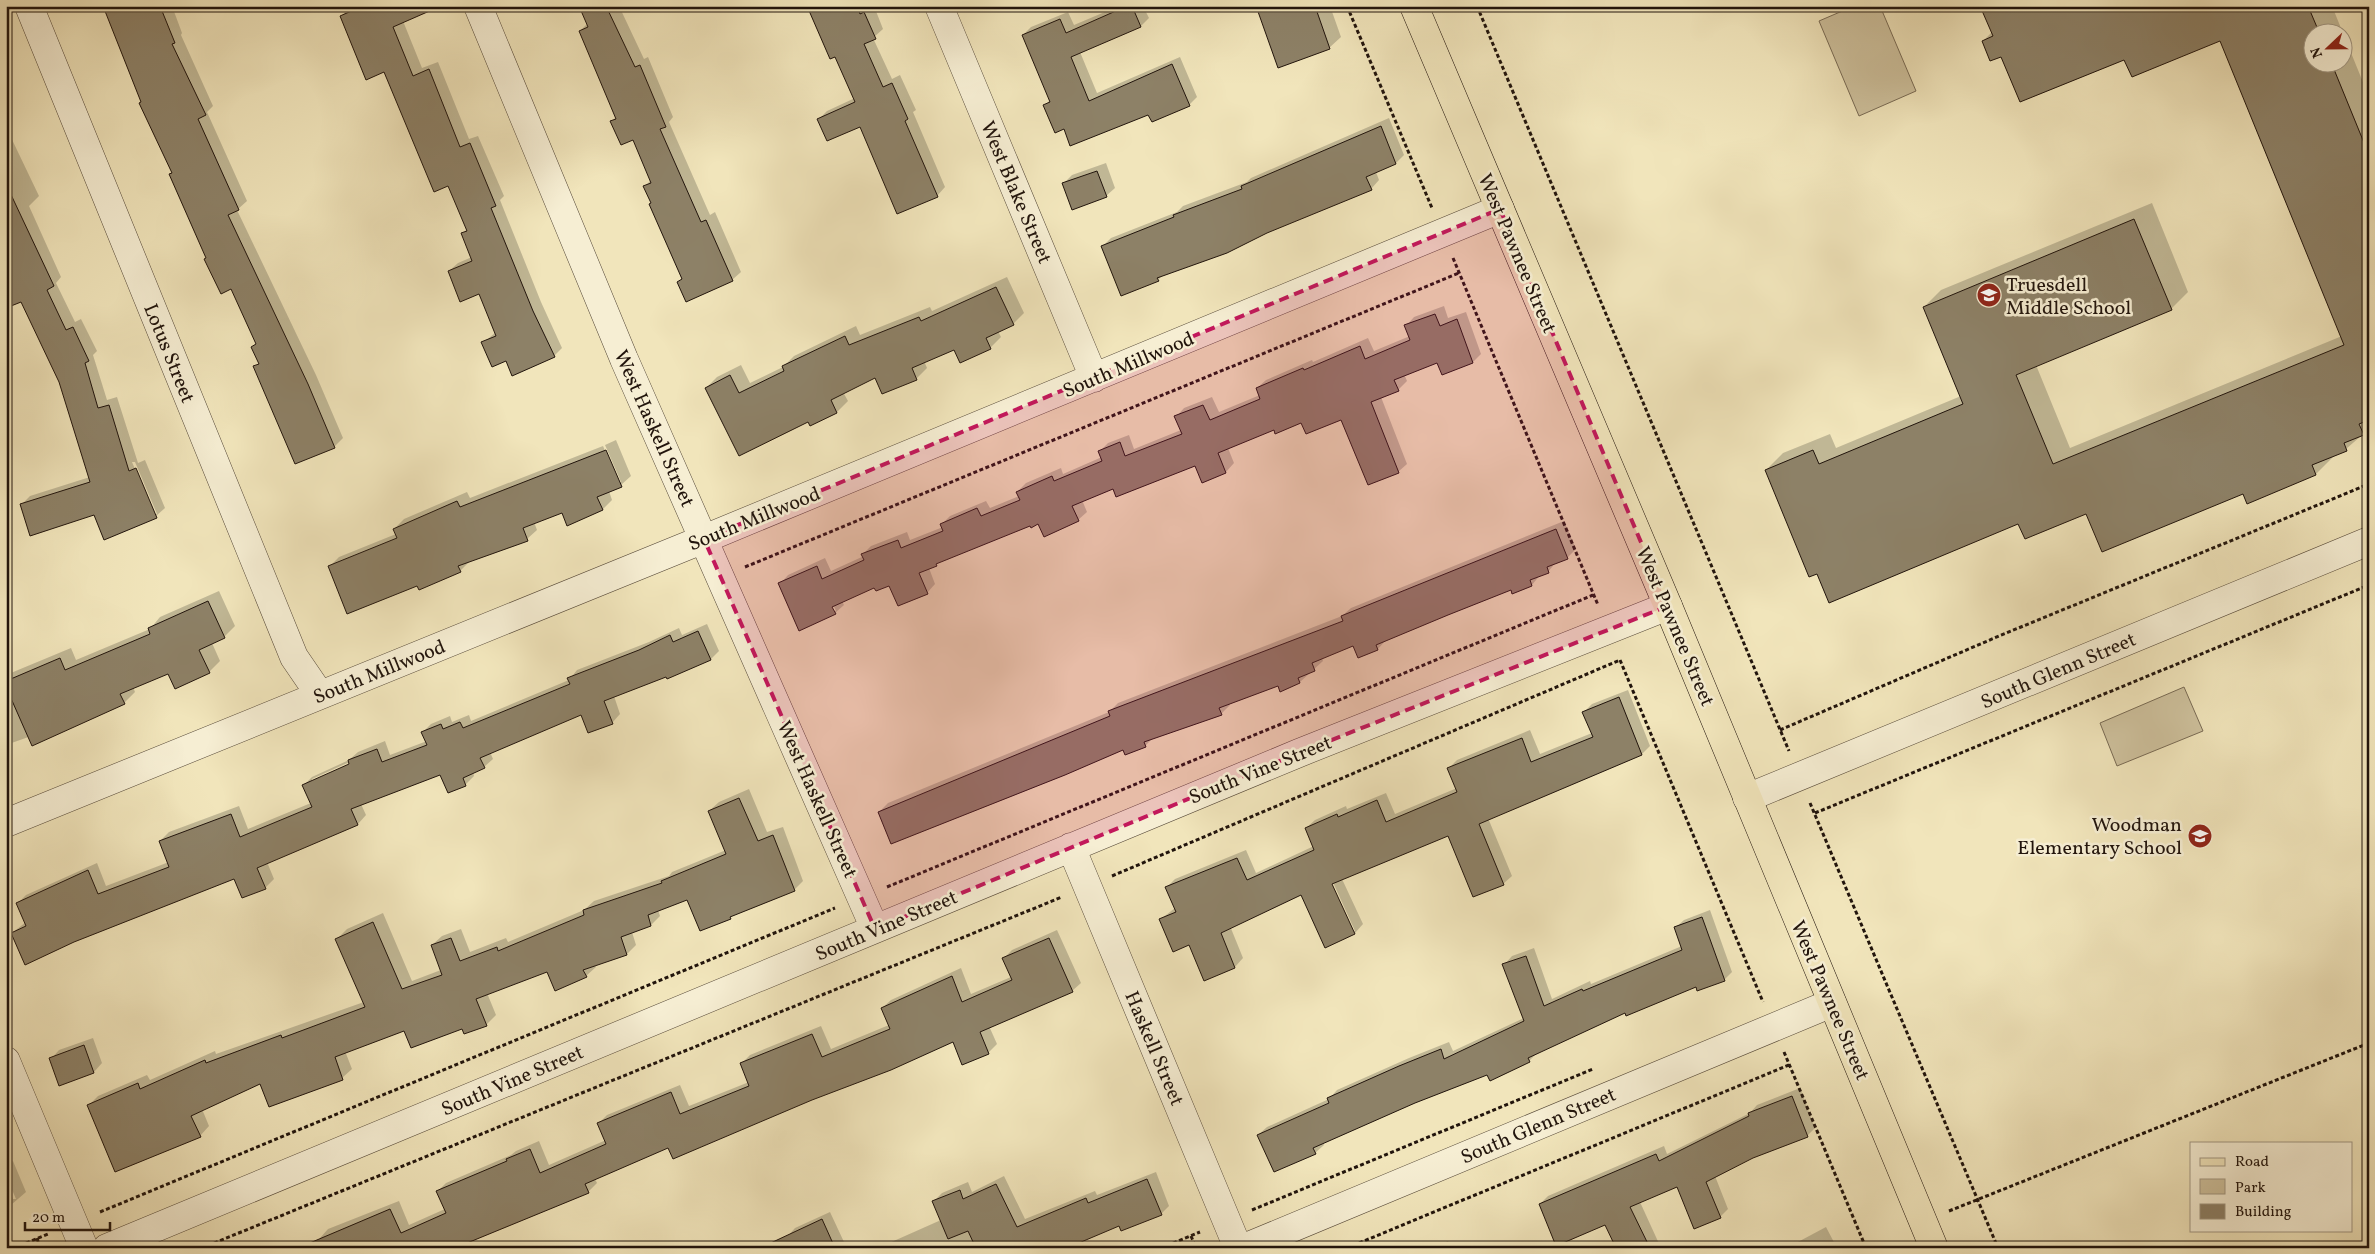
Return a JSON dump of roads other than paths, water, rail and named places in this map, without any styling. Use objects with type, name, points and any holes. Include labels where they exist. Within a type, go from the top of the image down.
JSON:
[{"type":"main road","name":"West Pawnee Street","points":[[1414,6],[1668,606],[1934,1248]]},
{"type":"street","name":"Lotus Street","points":[[29,6],[294,658],[320,696]]},
{"type":"street","name":"West Haskell Street","points":[[478,6],[624,359],[876,929]]},
{"type":"street","name":"West Blake Street","points":[[939,6],[1094,378]]},
{"type":"street","name":"South Millwood","points":[[6,823],[704,539],[1500,209]]},
{"type":"street","name":"South Glenn Street","points":[[1747,798],[2369,541]]},
{"type":"street","name":"South Vine Street","points":[[107,1248],[1299,753],[1668,606]]},
{"type":"street","name":"Haskell Street","points":[[1072,847],[1238,1248]]},
{"type":"street","name":"South Glenn Street","points":[[1244,1248],[1832,1003]]},
{"type":"street","points":[[6,1061],[84,1248]]},
{"type":"place","name":"Truesdell Middle School","points":[[1989,295]]},
{"type":"place","name":"Woodman Elementary School","points":[[2200,836]]}]
